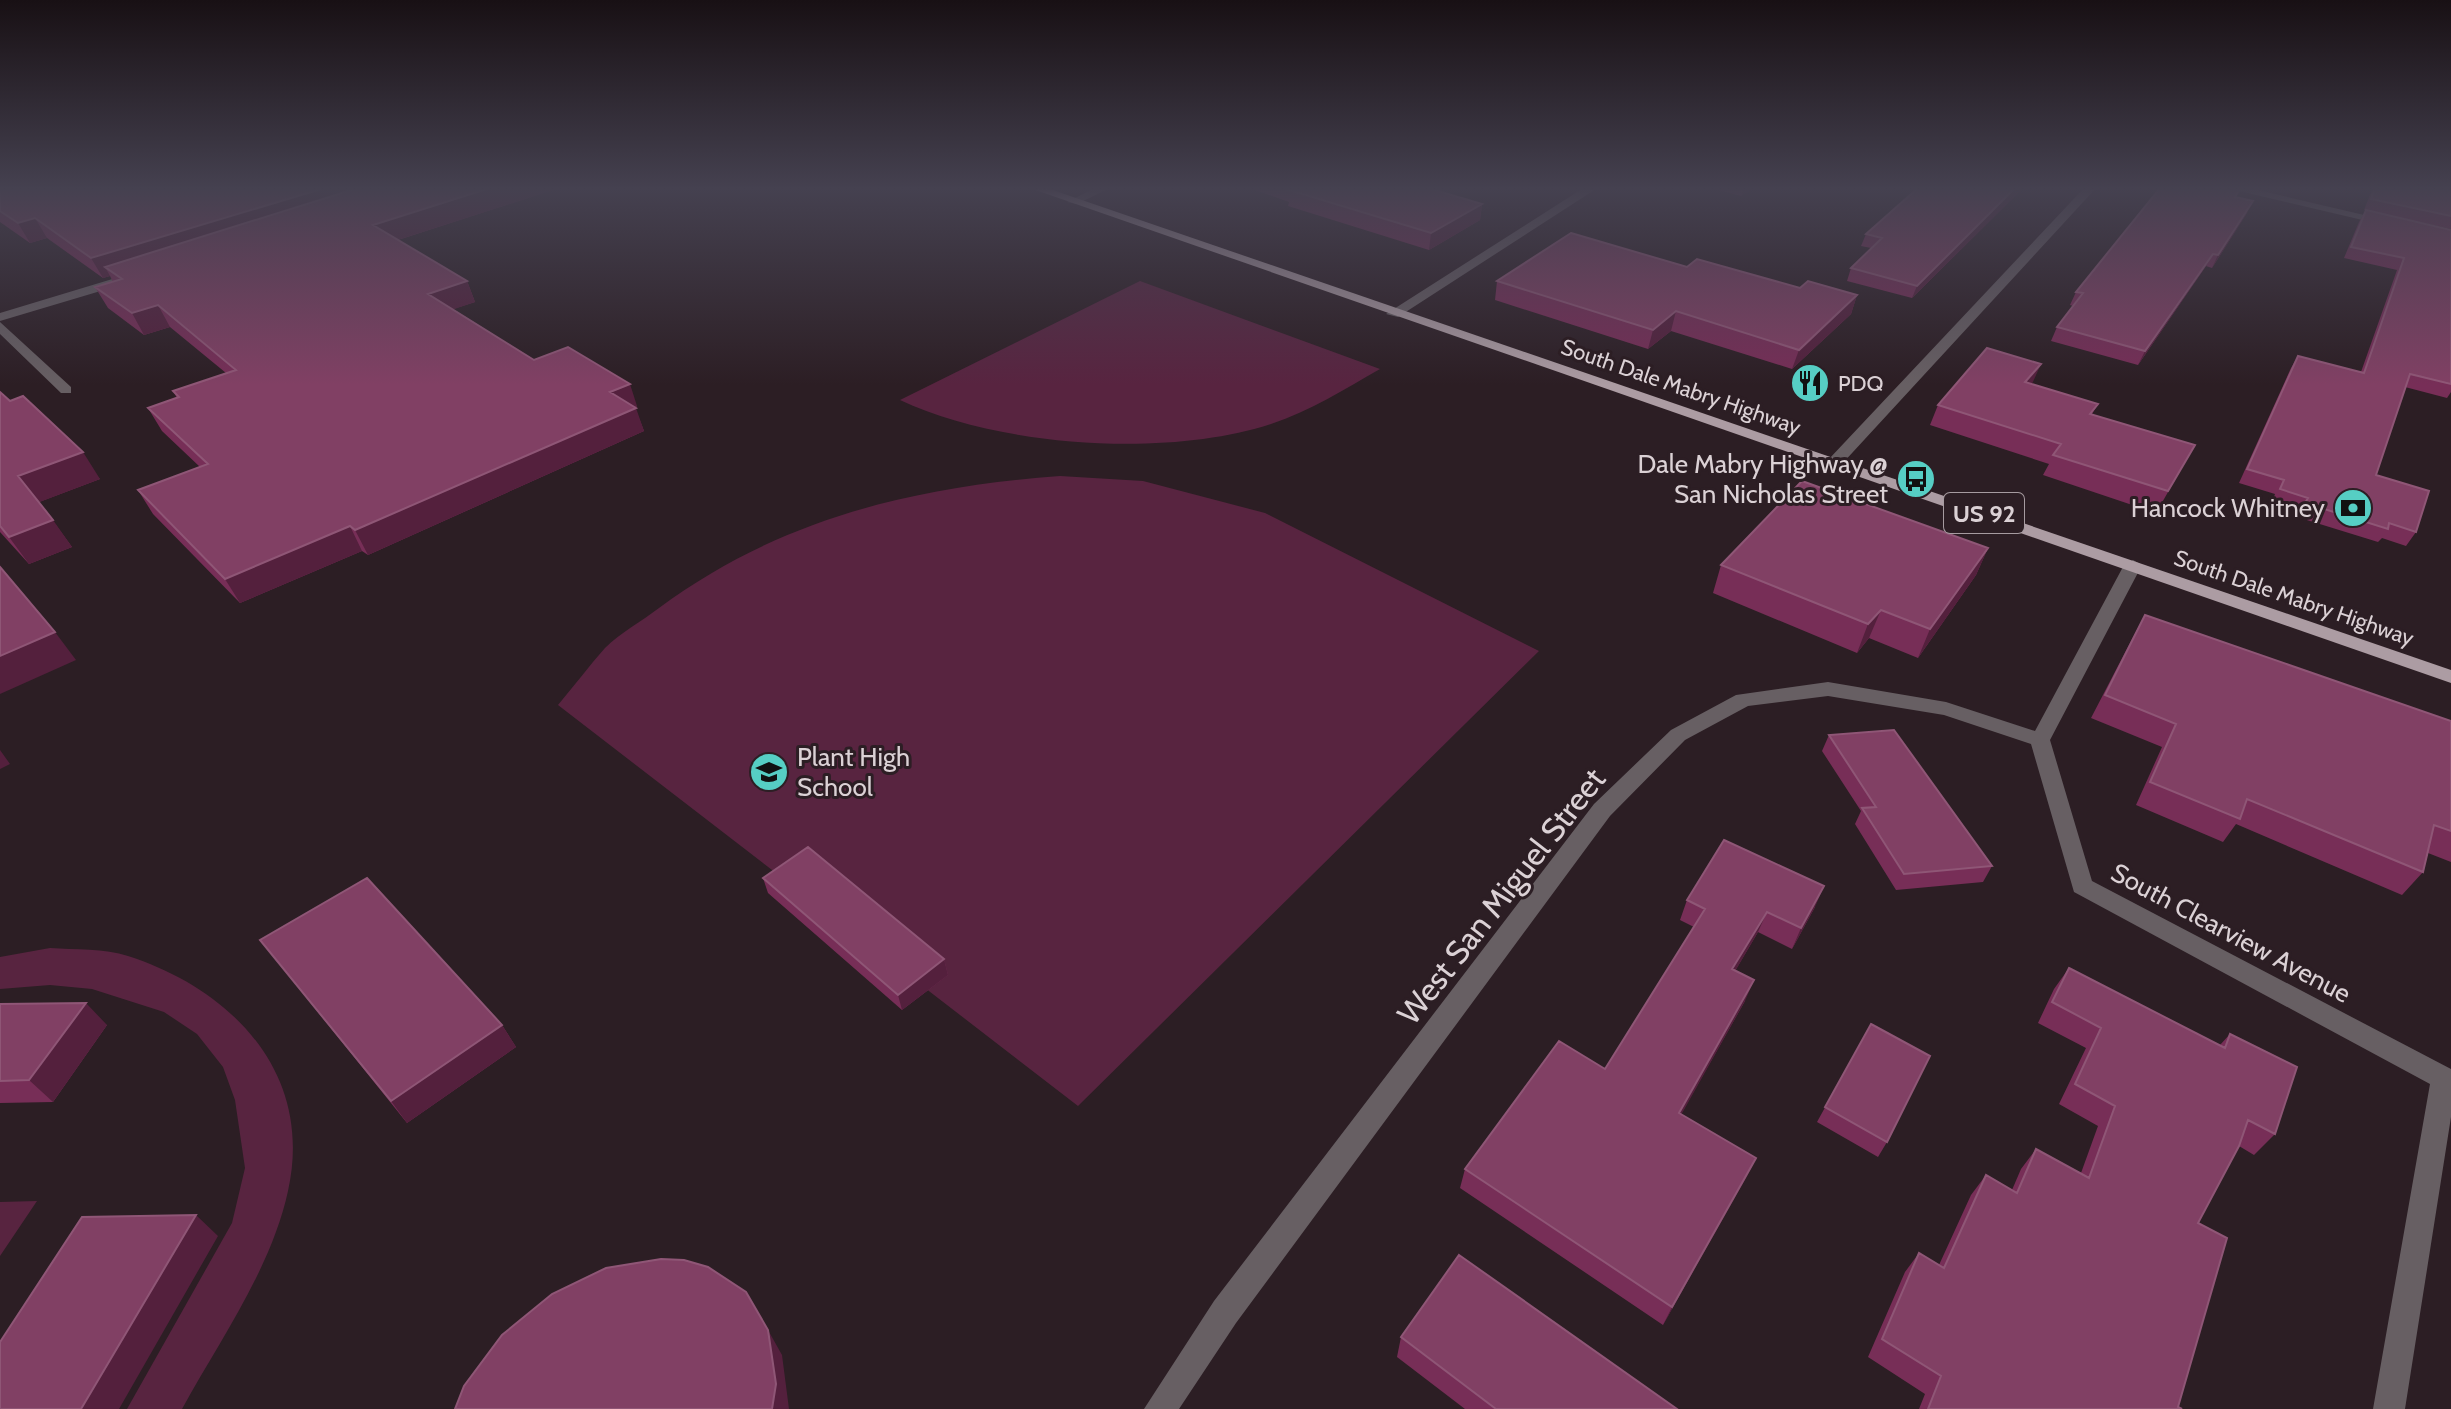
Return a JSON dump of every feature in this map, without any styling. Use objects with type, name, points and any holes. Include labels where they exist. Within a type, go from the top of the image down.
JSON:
[{"type":"main road","name":"South Dale Mabry Highway","points":[[1218,253],[1835,462],[2451,677]]},
{"type":"street","points":[[1393,314],[1490,253]]},
{"type":"street","points":[[1835,462],[2031,253]]},
{"type":"street","points":[[0,317],[137,275]]},
{"type":"street","points":[[0,326],[66,390]]},
{"type":"street","points":[[2040,740],[2133,565]]},
{"type":"street","name":"West San Miguel Street","points":[[1168,1406],[1225,1312],[1602,810],[1678,735],[1743,700],[1828,689],[1946,709],[2040,740]]},
{"type":"street","name":"South Clearview Avenue","points":[[2040,740],[2082,886],[2448,1081]]},
{"type":"street","points":[[2389,1409],[2448,1081]]},
{"type":"shaded area","points":[[1140,281],[1380,369],[1285,419],[1229,435],[1183,441],[1134,444],[1033,437],[940,416],[900,400]]},
{"type":"shaded area","points":[[1060,476],[1143,481],[1265,513],[1539,651],[1078,1106],[558,705],[617,637],[705,577],[752,551],[800,530],[900,499],[1005,481]]},
{"type":"shaded area","points":[[50,948],[119,953],[166,971],[201,991],[232,1014],[257,1042],[276,1074],[289,1110],[293,1149],[288,1191],[270,1248],[243,1303],[182,1409],[127,1409],[232,1223],[245,1168],[235,1100],[223,1067],[197,1034],[164,1012],[92,989],[50,985],[0,989],[0,957]]},
{"type":"shaded area","points":[[37,1201],[0,1256],[0,1202]]},
{"type":"building","points":[[84,253],[109,253],[91,258]]},
{"type":"building","points":[[151,253],[420,253],[467,281],[428,294],[534,360],[568,347],[630,384],[610,392],[636,408],[355,530],[350,526],[225,579],[138,490],[208,464],[148,408],[179,397],[173,391],[236,370],[158,305],[132,313],[95,287],[122,279],[105,267]]},
{"type":"building","points":[[1541,253],[1638,253],[1687,267],[1697,259],[1800,288],[1808,281],[1857,295],[1799,350],[1676,311],[1653,330],[1497,281]]},
{"type":"building","points":[[1867,253],[1950,253],[1917,286],[1851,268]]},
{"type":"building","points":[[2108,253],[2219,253],[2213,254],[2145,351],[2057,327],[2083,293],[2076,292]]},
{"type":"building","points":[[2379,253],[2451,253],[2451,384],[2410,374],[2376,475],[2429,491],[2416,532],[2389,523],[2388,529],[2305,503],[2308,498],[2280,489],[2284,480],[2247,469],[2298,356],[2364,373],[2404,258]]},
{"type":"building","points":[[1987,348],[2041,364],[2025,382],[2098,404],[2090,414],[2195,445],[2168,491],[2053,455],[2061,444],[1938,405]]},
{"type":"building","points":[[0,392],[10,401],[23,396],[83,452],[18,476],[53,520],[9,537],[0,526]]},
{"type":"building","points":[[1802,481],[1988,548],[1930,629],[1881,610],[1868,624],[1721,565]]},
{"type":"building","points":[[0,567],[55,632],[0,656]]},
{"type":"building","points":[[2145,615],[2451,721],[2451,831],[2434,825],[2423,872],[2247,799],[2240,819],[2150,782],[2176,724],[2105,695]]},
{"type":"building","points":[[1894,730],[1992,866],[1904,874],[1862,808],[1876,807],[1829,735]]},
{"type":"building","points":[[1724,840],[1824,886],[1801,928],[1767,912],[1732,969],[1754,980],[1679,1113],[1756,1158],[1672,1307],[1465,1169],[1559,1041],[1605,1069],[1705,909],[1687,900]]},
{"type":"building","points":[[808,847],[944,959],[898,995],[763,878]]},
{"type":"building","points":[[367,878],[502,1025],[391,1101],[260,940]]},
{"type":"building","points":[[2069,968],[2225,1048],[2230,1034],[2297,1067],[2275,1134],[2248,1120],[2239,1146],[2198,1223],[2227,1238],[2178,1407],[2182,1409],[1928,1409],[1941,1376],[1882,1339],[1919,1253],[1944,1268],[1986,1175],[2017,1193],[2036,1149],[2089,1178],[2115,1106],[2075,1084],[2101,1028],[2052,1002]]},
{"type":"building","points":[[86,1003],[29,1080],[0,1081],[0,1004]]},
{"type":"building","points":[[1871,1024],[1930,1056],[1887,1142],[1825,1107]]},
{"type":"building","points":[[196,1215],[81,1409],[0,1409],[0,1342],[82,1217]]},
{"type":"building","points":[[1459,1255],[1677,1409],[1496,1409],[1401,1337]]},
{"type":"building","points":[[661,1259],[684,1260],[708,1267],[746,1292],[768,1330],[776,1384],[772,1409],[455,1409],[464,1386],[502,1335],[552,1294],[606,1268]]},
{"type":"place","name":"PDQ","points":[[1810,383]]},
{"type":"place","name":"Dale Mabry Highway @ San Nicholas Street","points":[[1916,479]]},
{"type":"place","name":"Hancock Whitney","points":[[2353,508]]},
{"type":"place","name":"Plant High School","points":[[769,772]]}]
